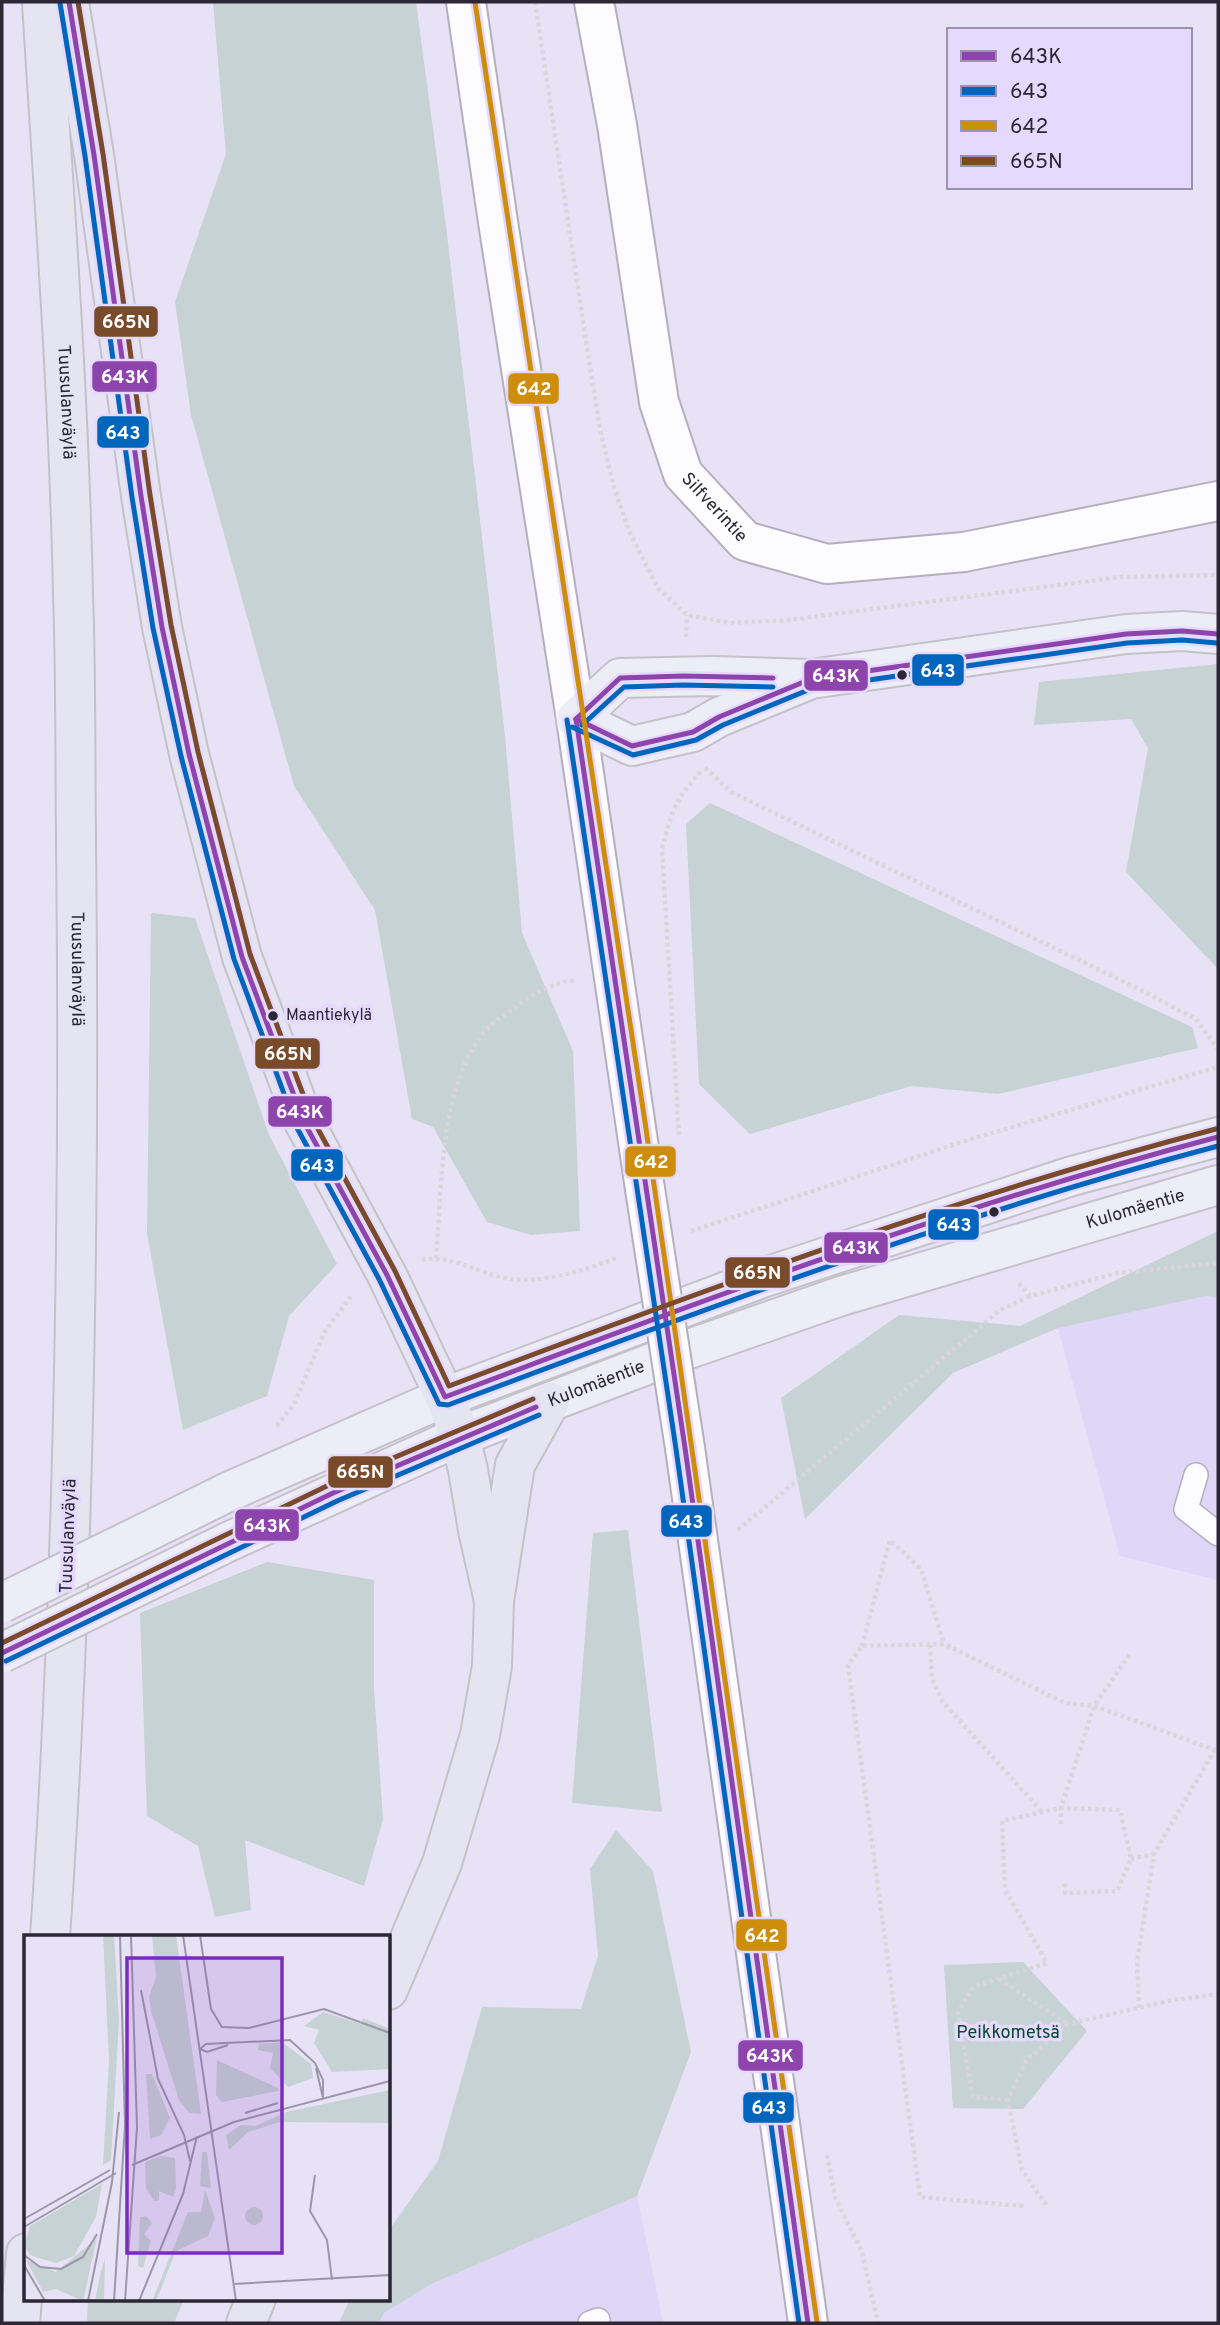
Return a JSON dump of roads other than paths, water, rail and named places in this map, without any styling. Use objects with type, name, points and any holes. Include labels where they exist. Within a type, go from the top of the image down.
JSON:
[{"type":"highway","name":"Tuusulanväylä","points":[[42,2],[64,362],[74,594],[78,1023],[75,1335],[61,1766],[50,1935]]},
{"type":"highway","points":[[69,2],[94,155],[141,496],[162,627],[190,754],[242,957],[304,1122],[387,1275],[445,1397],[460,1436],[494,1601]]},
{"type":"highway","points":[[390,1985],[442,1863],[480,1735],[492,1666],[494,1601],[515,1465],[550,1402]]},
{"type":"highway","points":[[20,2323],[24,2276]]},
{"type":"highway","points":[[246,2323],[256,2300]]},
{"type":"main road","points":[[466,2],[685,1448],[807,2323]]},
{"type":"main road","name":"Silfverintie","points":[[594,2],[617,125],[659,402],[683,474],[745,541],[827,564],[964,552],[1218,501]]},
{"type":"main road","points":[[576,719],[620,678],[713,676],[811,679],[1126,634],[1182,631],[1218,634]]},
{"type":"main road","points":[[576,719],[632,746],[693,732],[719,718],[811,679]]},
{"type":"main road","points":[[2,1603],[228,1492],[445,1397],[762,1278],[1072,1176],[1218,1137]]},
{"type":"main road","name":"Kulomäentie","points":[[2,1653],[228,1542],[460,1436],[686,1350],[841,1296],[1218,1185]]},
{"type":"lane","points":[[1196,1475],[1186,1509],[1218,1534]]},
{"type":"place","name":"Maantiekylä","points":[[273,1016]]},
{"type":"park label","name":"Peikkometsä","points":[[1008,2033]]}]
